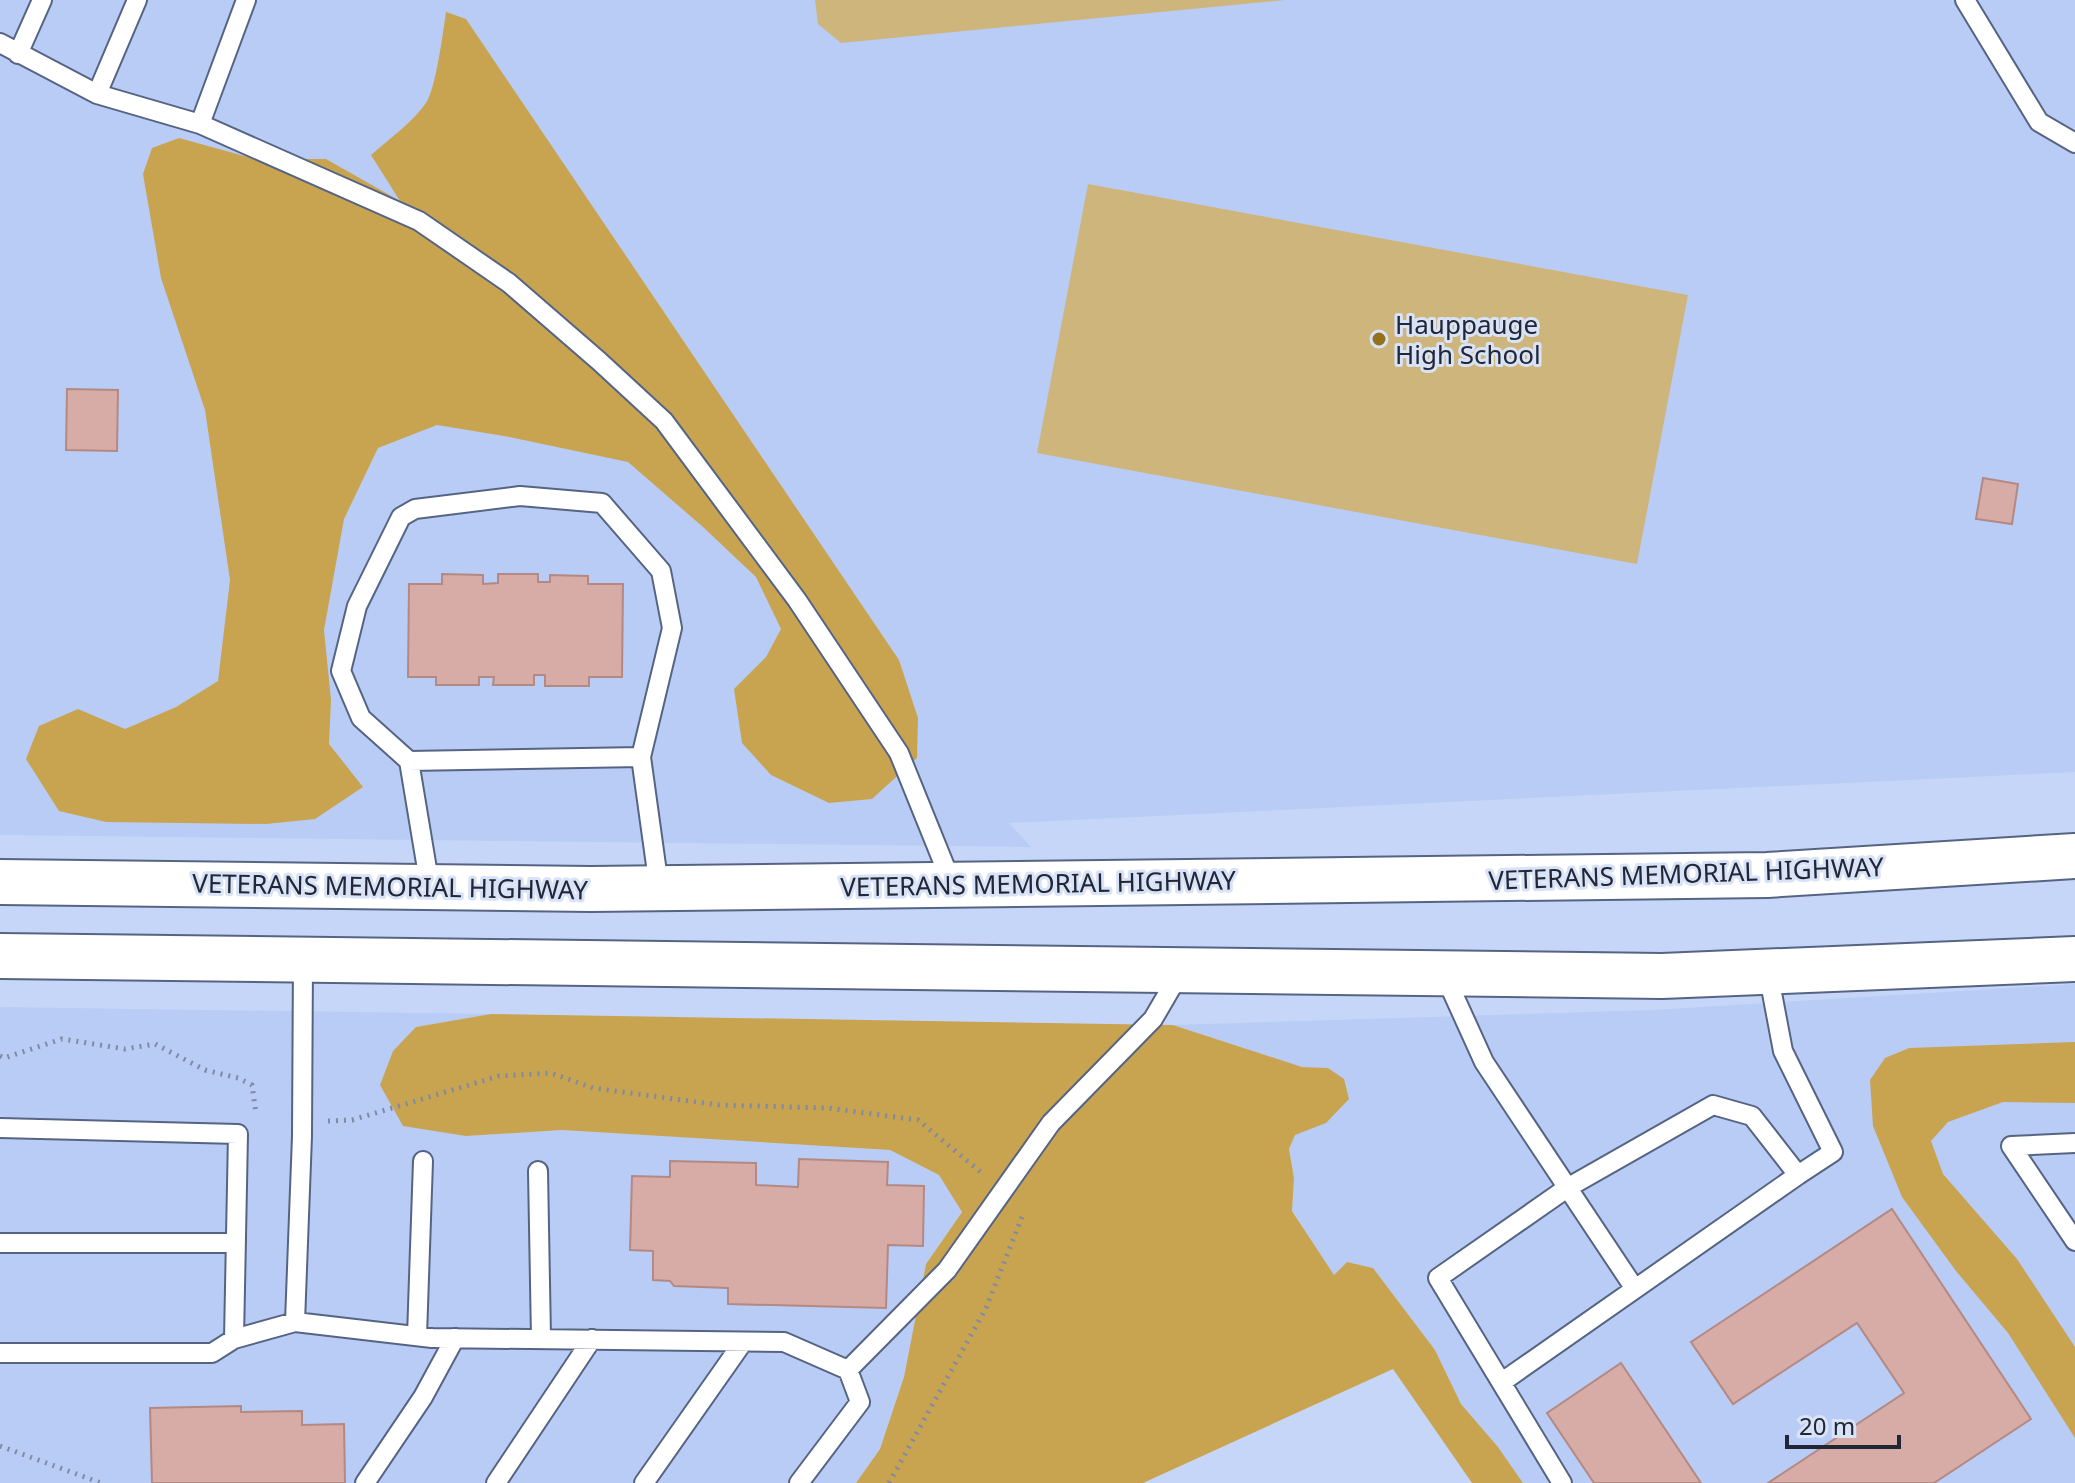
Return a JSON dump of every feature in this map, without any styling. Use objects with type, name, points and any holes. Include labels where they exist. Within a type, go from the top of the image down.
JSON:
[{"type":"highway","name":"VETERANS MEMORIAL HIGHWAY","points":[[0,882],[659,887],[1767,875],[2075,856]]},
{"type":"highway","points":[[0,956],[1662,976],[2075,959]]},
{"type":"lane","points":[[18,54],[42,0]]},
{"type":"lane","points":[[97,94],[137,0]]},
{"type":"lane","points":[[200,124],[246,0]]},
{"type":"lane","points":[[1965,0],[2039,122],[2075,143]]},
{"type":"lane","points":[[0,43],[97,94],[200,124],[419,221],[509,283],[664,421],[797,600],[899,753],[952,884]]},
{"type":"lane","points":[[430,887],[409,761],[361,718],[341,671],[357,606],[401,517],[415,509],[520,496],[602,503],[661,571],[672,628],[641,757],[659,887]]},
{"type":"lane","points":[[409,761],[641,757]]},
{"type":"lane","points":[[295,1322],[302,1136],[303,960]]},
{"type":"lane","points":[[848,1370],[947,1270],[1051,1123],[1153,1019],[1181,971]]},
{"type":"lane","points":[[1502,1382],[1833,1152],[1783,1051],[1768,972]]},
{"type":"lane","points":[[1444,974],[1484,1062],[1635,1289]]},
{"type":"lane","points":[[1562,1483],[1438,1278],[1567,1188],[1713,1105],[1752,1116],[1798,1175]]},
{"type":"lane","points":[[0,1128],[238,1134],[234,1339]]},
{"type":"lane","points":[[2075,1143],[2011,1146],[2075,1241]]},
{"type":"lane","points":[[417,1336],[423,1161]]},
{"type":"lane","points":[[538,1171],[541,1338]]},
{"type":"lane","points":[[0,1243],[236,1243]]},
{"type":"lane","points":[[0,1353],[212,1353],[234,1339],[295,1322],[455,1338],[784,1342],[848,1370],[860,1402],[799,1483]]},
{"type":"lane","points":[[365,1483],[423,1397],[455,1338]]},
{"type":"lane","points":[[496,1483],[592,1339]]},
{"type":"lane","points":[[644,1483],[743,1342]]},
{"type":"path","points":[[0,1056],[4,1058],[62,1039],[125,1049],[155,1044],[205,1070],[238,1078],[252,1085],[257,1123]]},
{"type":"path","points":[[327,1121],[352,1120],[499,1076],[551,1073],[593,1088],[719,1105],[828,1108],[918,1120],[987,1177]]},
{"type":"path","points":[[889,1483],[986,1308],[1025,1211]]},
{"type":"path","points":[[0,1446],[101,1483]]},
{"type":"shaded area","name":"Hauppauge High School","points":[[0,0],[2075,0],[2075,772],[1009,823],[1031,847],[0,835]]},
{"type":"shaded area","points":[[815,0],[1285,0],[841,43],[818,24]]},
{"type":"shaded area","points":[[446,12],[466,19],[899,660],[918,718],[917,758],[872,799],[829,803],[771,775],[742,743],[734,689],[766,657],[781,629],[756,577],[628,462],[437,425],[378,448],[344,519],[324,630],[331,700],[329,744],[363,787],[315,819],[266,824],[106,822],[59,811],[26,759],[39,726],[78,709],[125,729],[176,707],[218,681],[230,580],[205,410],[161,278],[143,174],[152,148],[179,138],[255,159],[326,159],[400,201],[371,155],[407,124],[430,96]]},
{"type":"shaded area","points":[[1088,184],[1688,295],[1637,564],[1037,453]]},
{"type":"shaded area","points":[[2075,984],[2075,1483],[1523,1483],[1498,1447],[1461,1404],[1435,1350],[1373,1268],[1347,1262],[1334,1276],[1292,1210],[1294,1178],[1289,1149],[1295,1134],[1326,1123],[1328,1068],[1302,1067],[1173,1025],[1653,1010]]},
{"type":"shaded area","points":[[0,1007],[491,1014],[417,1027],[466,1136],[562,1130],[890,1150],[939,1175],[962,1211],[926,1264],[904,1377],[880,1449],[856,1483],[0,1483]]},
{"type":"shaded area","points":[[491,1014],[1173,1025],[1302,1067],[1328,1068],[1344,1079],[1349,1099],[1326,1123],[1295,1135],[1289,1149],[1294,1178],[1292,1211],[1334,1275],[1347,1262],[1373,1268],[1435,1350],[1461,1404],[1498,1447],[1523,1483],[1472,1483],[1393,1369],[1143,1483],[856,1483],[880,1449],[904,1377],[926,1264],[962,1212],[939,1175],[890,1150],[562,1130],[466,1136],[403,1126],[380,1085],[393,1051],[416,1027]]},
{"type":"shaded area","points":[[2075,1042],[2075,1103],[2003,1102],[1948,1122],[1931,1141],[1943,1174],[2017,1259],[2075,1347],[2075,1438],[2008,1333],[1956,1271],[1902,1197],[1873,1126],[1870,1080],[1885,1058],[1909,1048]]},
{"type":"building","points":[[67,389],[118,390],[117,451],[66,450]]},
{"type":"building","points":[[1983,478],[2018,484],[2012,524],[1976,519]]},
{"type":"building","points":[[442,574],[483,575],[483,584],[498,583],[498,574],[538,574],[538,582],[550,582],[550,575],[588,576],[588,584],[623,584],[622,677],[589,677],[589,686],[545,686],[545,675],[534,675],[534,685],[493,685],[494,677],[479,677],[479,685],[436,685],[436,677],[408,677],[409,584],[442,584]]},
{"type":"building","points":[[799,1159],[888,1162],[887,1185],[924,1186],[923,1246],[888,1245],[886,1308],[728,1304],[728,1288],[674,1286],[670,1281],[653,1280],[653,1251],[630,1250],[632,1176],[670,1177],[670,1161],[756,1163],[756,1185],[798,1187]]},
{"type":"building","points":[[1892,1209],[2031,1419],[1934,1483],[1768,1483],[1904,1393],[1857,1323],[1733,1404],[1691,1342]]},
{"type":"building","points":[[1621,1363],[1701,1483],[1594,1483],[1547,1413]]},
{"type":"building","points":[[241,1406],[241,1412],[302,1411],[302,1425],[344,1424],[345,1483],[152,1483],[150,1408]]},
{"type":"place","name":"Hauppauge High School","points":[[1379,339]]}]
